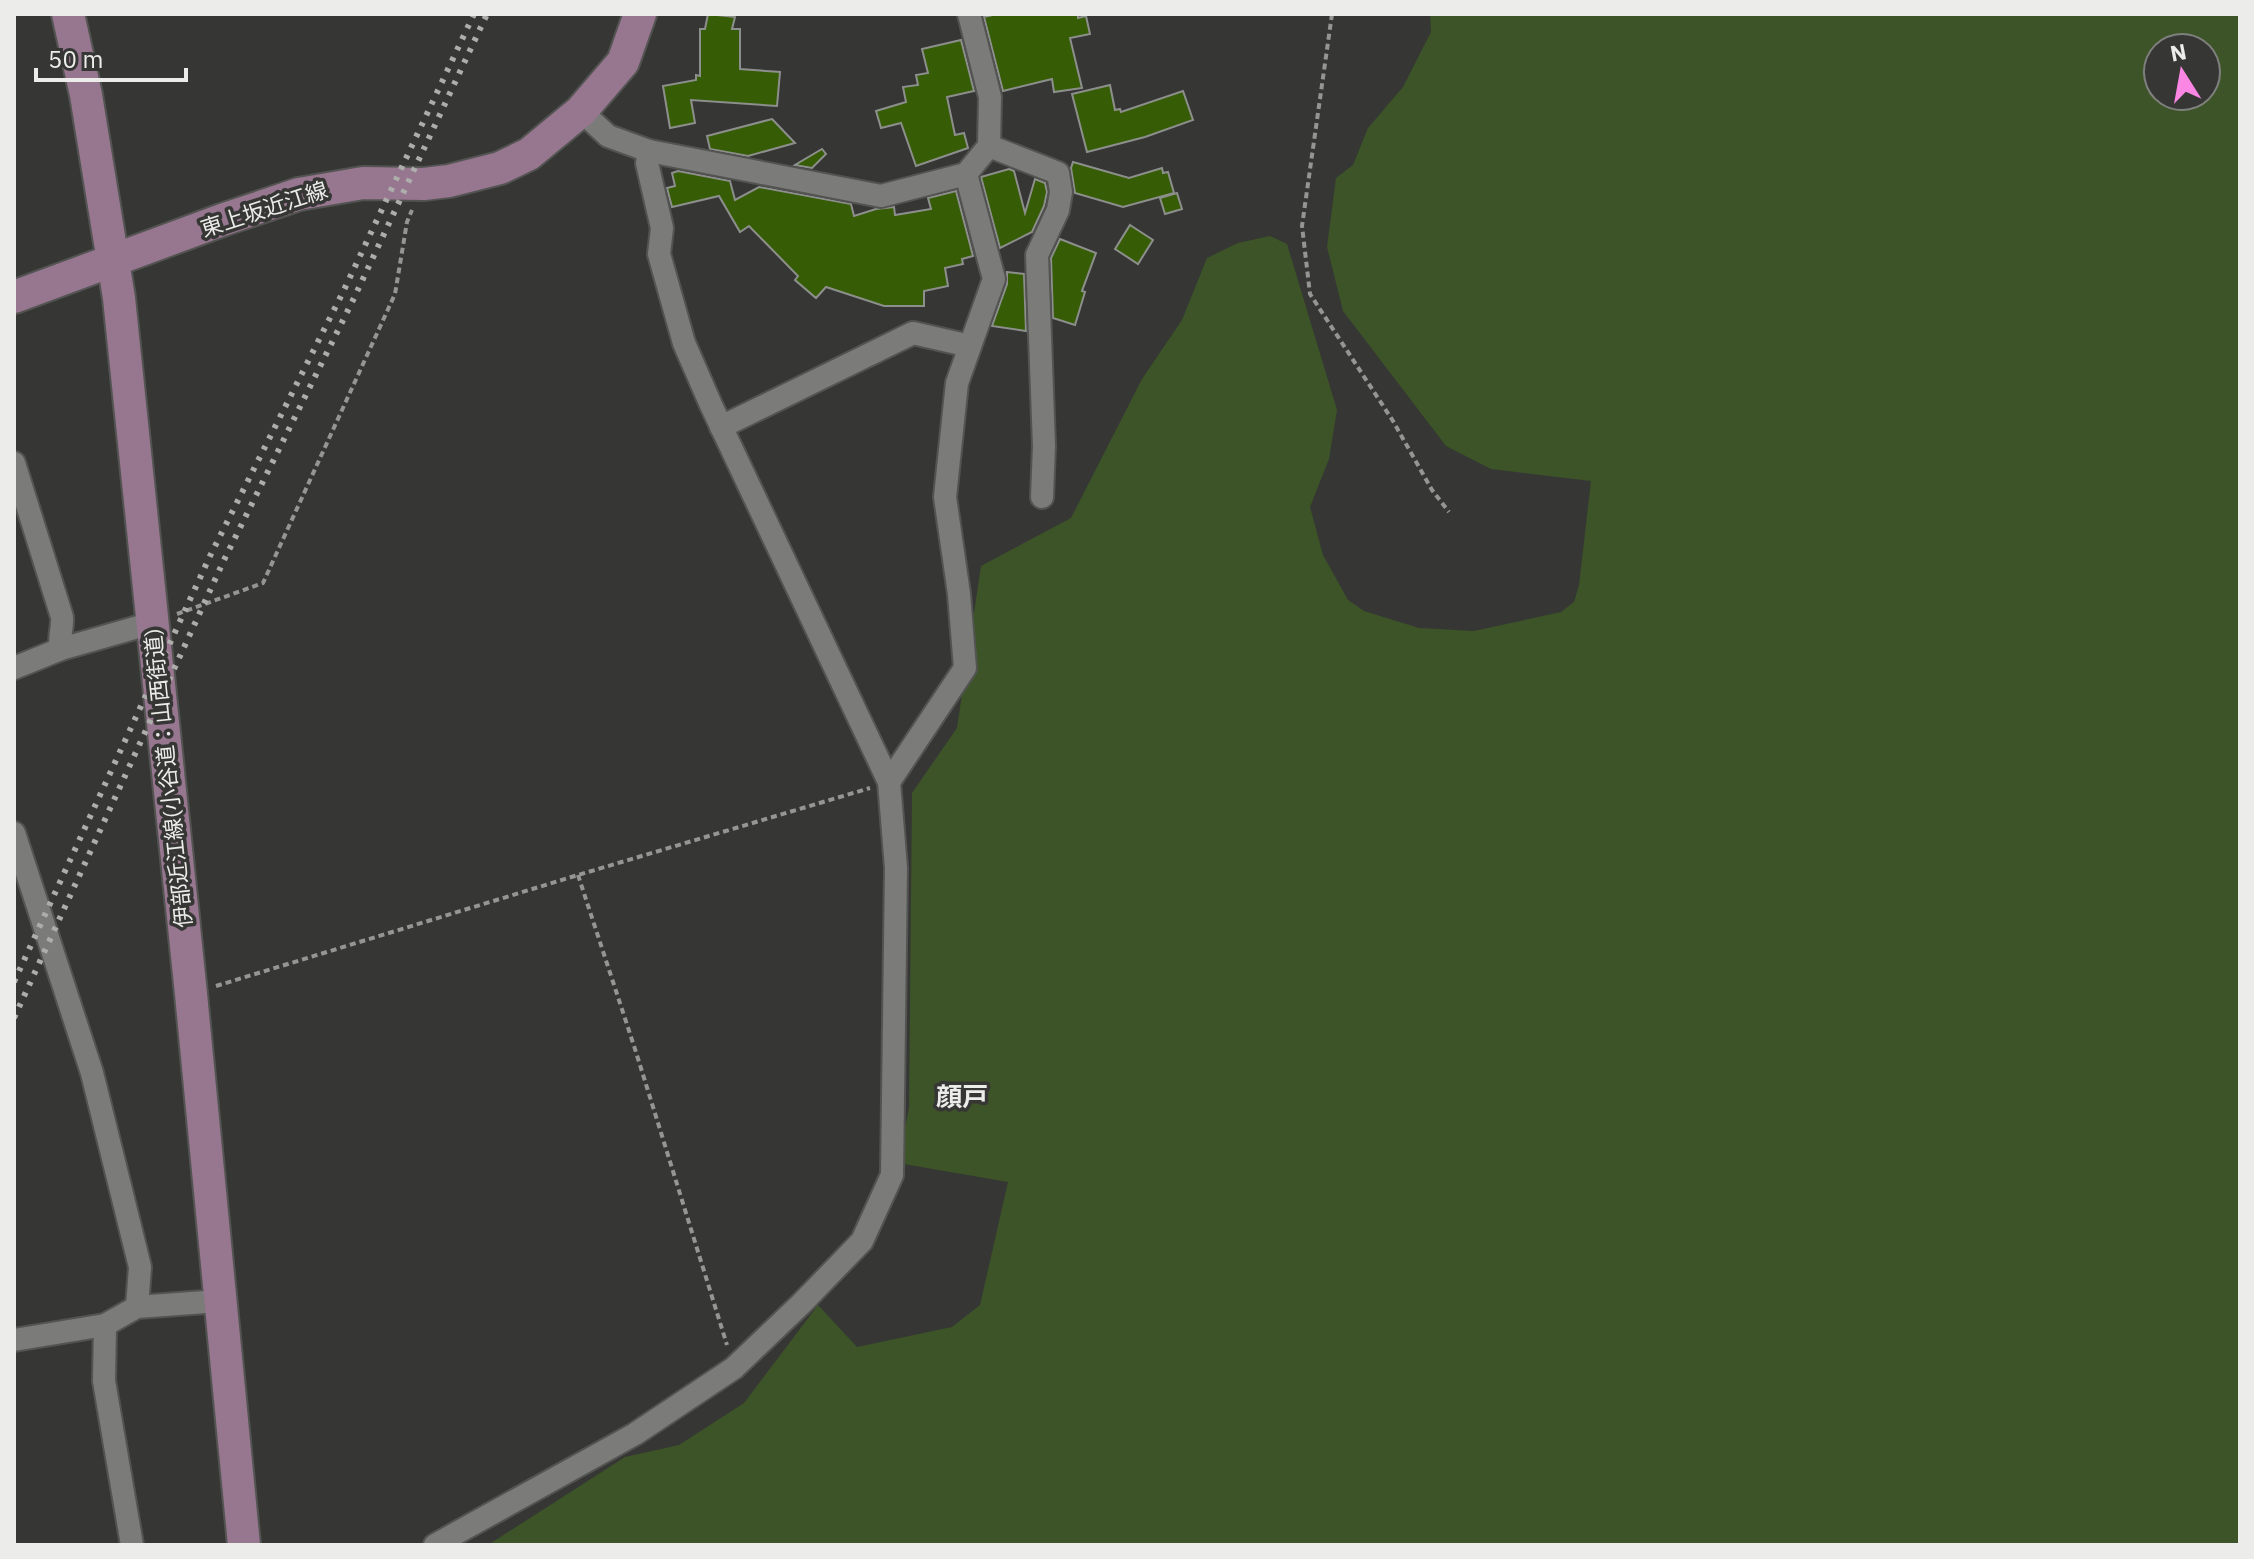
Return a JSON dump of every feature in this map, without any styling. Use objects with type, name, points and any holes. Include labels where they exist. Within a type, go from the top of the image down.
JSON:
[{"type":"main road","name":"伊部近江線(小谷道：山西街道)","points":[[68,14],[86,95],[119,298],[244,1545]]},
{"type":"main road","name":"東上坂近江線","points":[[14,297],[299,194],[363,183],[424,184],[449,181],[500,168],[529,154],[581,111],[623,62],[640,14]]},
{"type":"street","points":[[581,111],[608,136],[649,151],[881,196],[966,174],[989,146],[990,97],[969,14]]},
{"type":"street","points":[[989,146],[1058,173],[1060,183],[1058,210],[1037,255],[1044,446],[1042,497]]},
{"type":"street","points":[[435,1545],[635,1434],[734,1368],[862,1241],[892,1175],[896,868],[889,782],[684,343],[659,254],[662,228],[647,163],[649,151]]},
{"type":"street","points":[[889,782],[965,668],[959,594],[945,497],[957,383],[994,279],[966,174]]},
{"type":"street","points":[[721,427],[913,333],[970,346]]},
{"type":"street","points":[[14,463],[62,617],[61,649]]},
{"type":"street","points":[[14,668],[61,649],[152,623]]},
{"type":"street","points":[[14,833],[92,1073],[140,1267],[137,1307]]},
{"type":"street","points":[[14,1340],[105,1325],[137,1307],[219,1301]]},
{"type":"street","points":[[105,1325],[104,1381],[132,1545]]},
{"type":"path","points":[[1332,14],[1302,226],[1310,294],[1393,421],[1432,490],[1449,512]]},
{"type":"path","points":[[152,623],[263,583],[395,294],[407,222],[424,184]]},
{"type":"path","points":[[191,994],[889,782]]},
{"type":"path","points":[[578,875],[734,1368]]},
{"type":"green space","points":[[1430,14],[2240,14],[2240,1545],[488,1545],[625,1457],[679,1445],[744,1403],[818,1305],[857,1347],[952,1327],[980,1305],[1008,1182],[898,1163],[909,1108],[912,793],[957,728],[981,566],[1071,518],[1142,379],[1182,320],[1207,258],[1238,243],[1270,236],[1287,244],[1337,410],[1329,459],[1310,507],[1323,555],[1348,600],[1364,611],[1419,628],[1474,631],[1561,612],[1574,602],[1579,585],[1591,481],[1491,469],[1446,446],[1343,311],[1327,247],[1336,178],[1353,165],[1368,128],[1403,87],[1431,32]]},
{"type":"building","points":[[708,14],[735,17],[732,29],[740,29],[740,69],[780,72],[777,106],[691,100],[695,123],[670,128],[663,86],[696,80],[696,75],[700,76],[700,29],[705,29]]},
{"type":"building","points":[[997,14],[1086,16],[1090,34],[1070,38],[1082,88],[1054,92],[1052,79],[1003,91],[984,17]]},
{"type":"building","points":[[961,40],[974,91],[947,97],[955,135],[964,133],[968,148],[916,166],[901,123],[881,128],[876,111],[906,102],[903,87],[918,85],[916,75],[928,73],[922,49]]},
{"type":"building","points":[[1110,85],[1115,110],[1120,109],[1121,112],[1183,91],[1193,120],[1145,137],[1087,152],[1072,94]]},
{"type":"building","points":[[772,119],[795,143],[748,156],[710,149],[707,136]]},
{"type":"building","points":[[822,149],[826,154],[812,168],[795,165]]},
{"type":"building","points":[[1073,162],[1129,178],[1162,168],[1163,173],[1168,172],[1174,193],[1123,207],[1075,193]]},
{"type":"building","points":[[1009,169],[1014,171],[1025,213],[1035,179],[1045,183],[1047,192],[1032,232],[1000,248],[981,177]]},
{"type":"building","points":[[678,171],[730,181],[735,200],[759,187],[851,204],[854,216],[894,207],[895,215],[931,209],[928,198],[956,191],[973,256],[962,259],[963,264],[945,268],[948,286],[924,291],[924,306],[884,306],[826,287],[816,298],[795,280],[798,276],[749,226],[740,232],[719,196],[672,207],[667,188],[675,186],[672,173]]},
{"type":"building","points":[[1177,193],[1182,209],[1165,214],[1160,198]]},
{"type":"building","points":[[1130,225],[1153,240],[1138,264],[1115,249]]},
{"type":"building","points":[[1060,239],[1096,253],[1082,291],[1085,292],[1075,325],[1053,318],[1051,258]]},
{"type":"building","points":[[1007,272],[1024,274],[1026,331],[992,326],[1007,284]]},
{"type":"railway","points":[[14,982],[210,556],[343,292],[474,14]]},
{"type":"railway","points":[[14,1018],[224,560],[354,298],[487,14]]},
{"type":"district","name":"顔戸","points":[[962,1097]]}]
